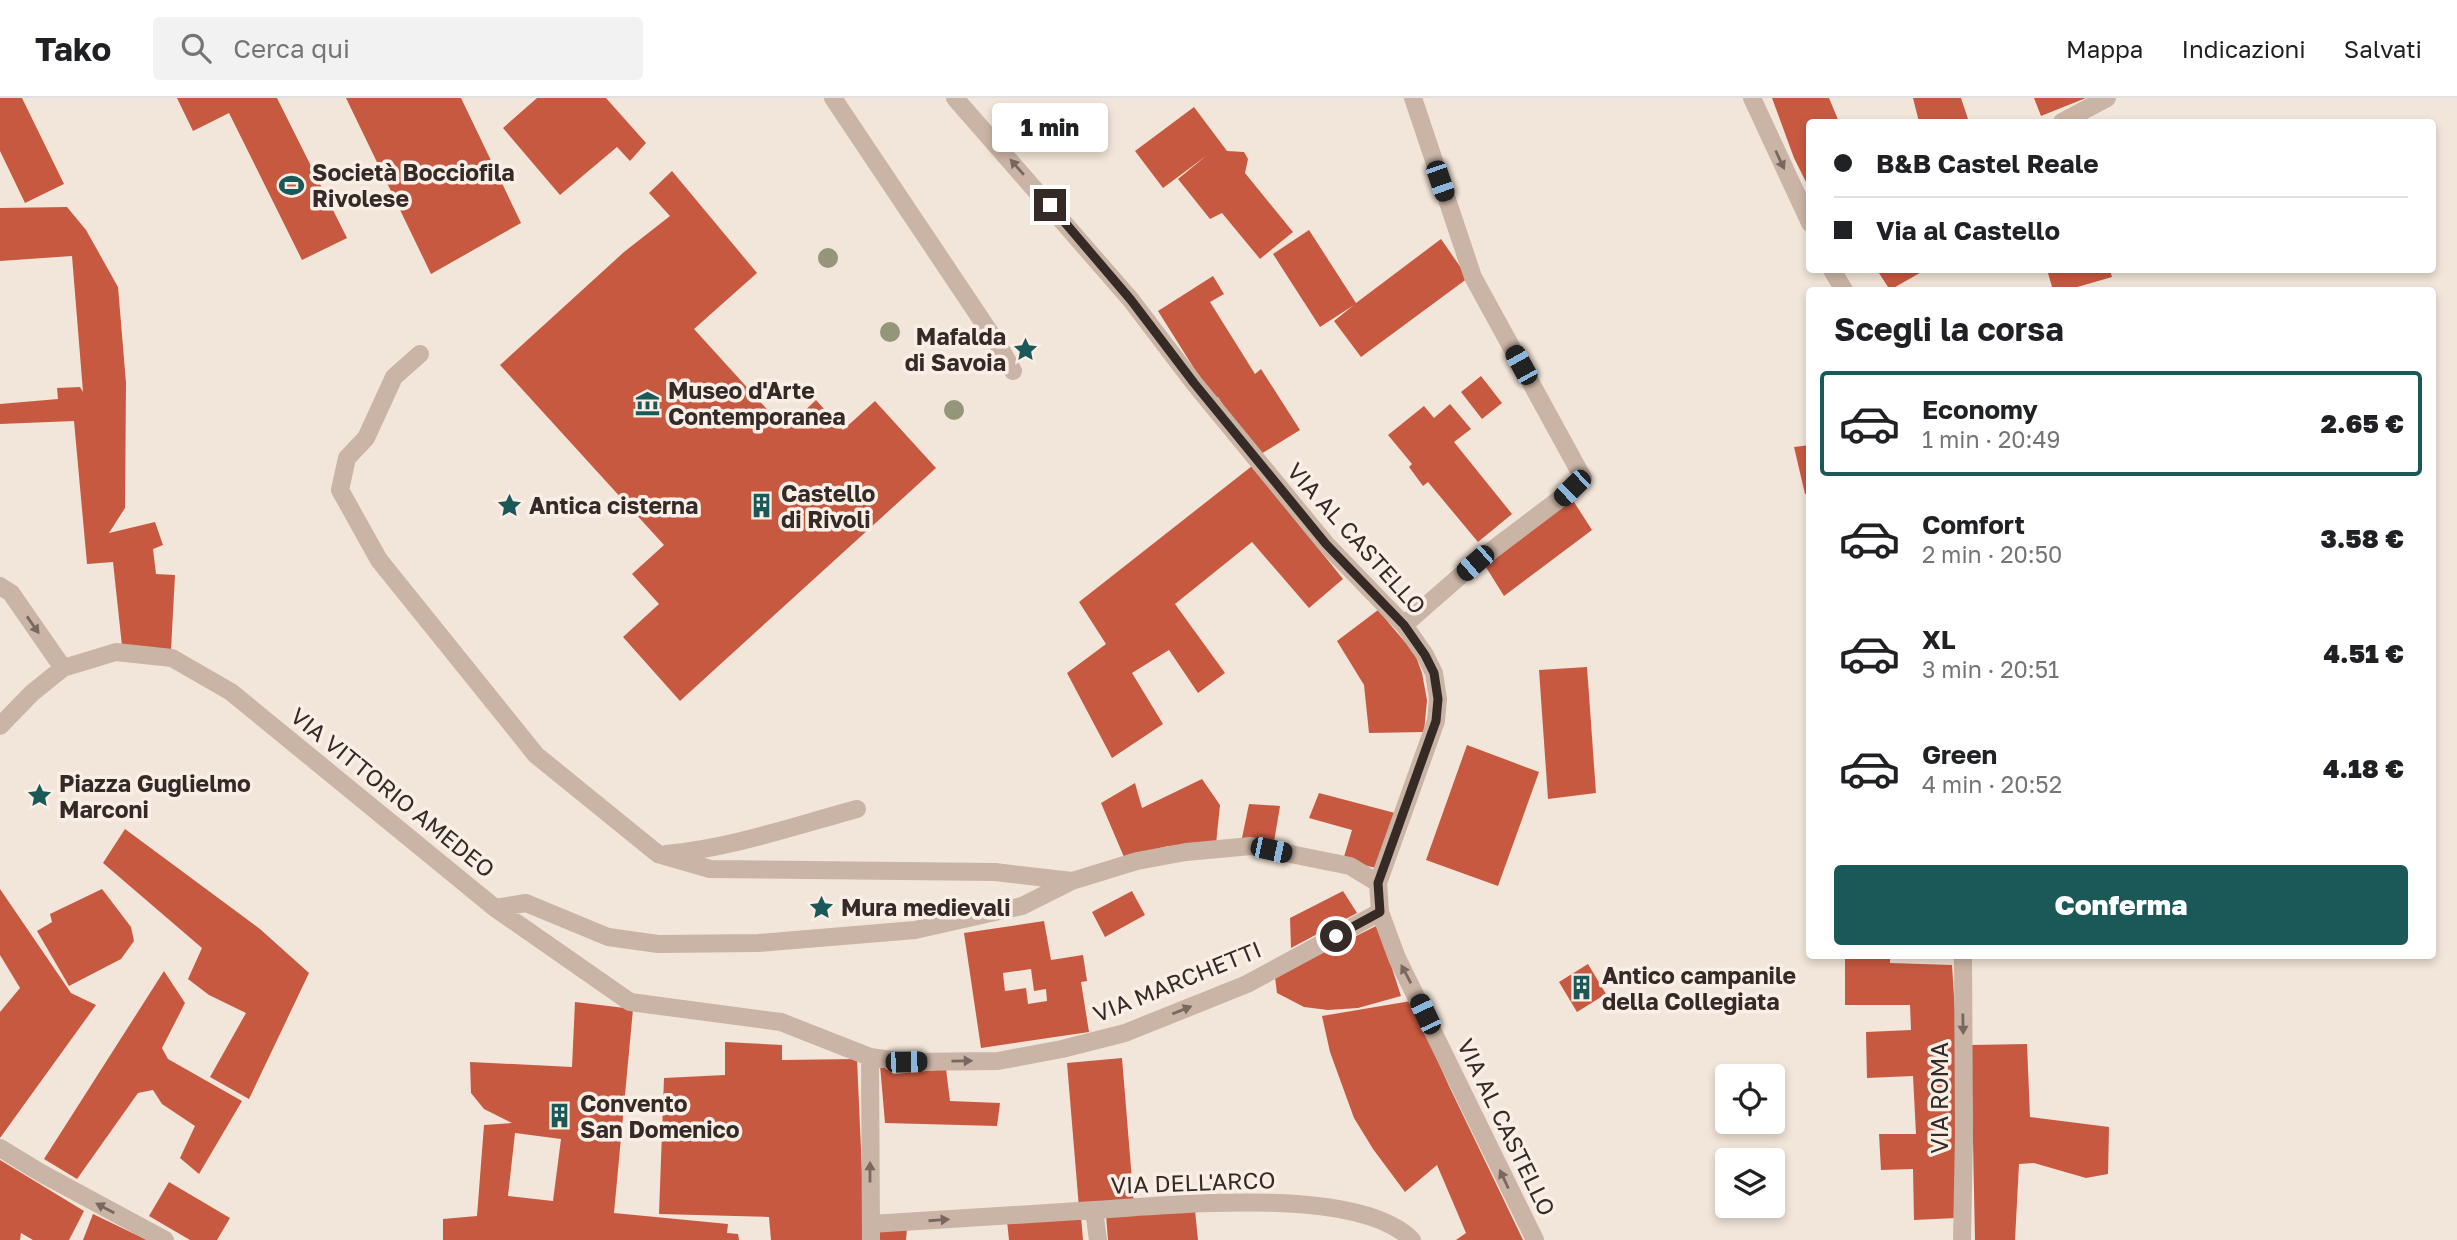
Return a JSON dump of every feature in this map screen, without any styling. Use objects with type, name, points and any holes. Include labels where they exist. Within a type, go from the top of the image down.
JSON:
[{"type":"street","points":[[833,98],[1013,371]]},
{"type":"street","name":"VIA AL CASTELLO","points":[[956,98],[1131,300],[1194,383],[1326,544],[1404,625],[1425,655],[1434,673],[1438,699],[1436,721],[1378,883],[1380,912],[1397,958],[1535,1240]]},
{"type":"street","points":[[1404,625],[1475,563],[1562,498],[1583,478],[1473,277],[1413,98]]},
{"type":"street","points":[[1752,98],[1806,214]]},
{"type":"street","points":[[2068,119],[2107,98]]},
{"type":"street","name":"VIA VITTORIO AMEDEO","points":[[420,354],[394,377],[366,438],[347,458],[340,490],[379,560],[536,755],[658,854],[710,869],[995,872],[1072,881]]},
{"type":"street","points":[[0,586],[11,593],[63,668],[32,693],[0,726]]},
{"type":"street","name":"VIA VITTORIO AMEDEO","points":[[63,668],[116,652],[172,658],[231,692],[495,908],[526,902],[608,937],[658,944],[758,943],[915,930],[1022,906],[1072,881],[1137,861],[1186,852],[1251,846],[1350,866],[1378,883]]},
{"type":"street","points":[[658,854],[686,852],[748,838],[857,809]]},
{"type":"street","name":"VIA MARCHETTI","points":[[495,908],[630,1002],[781,1022],[870,1057],[906,1062],[998,1061],[1125,1033],[1247,984],[1380,912]]},
{"type":"street","name":"VIA ROMA","points":[[1962,1240],[1963,959]]},
{"type":"street","points":[[870,1057],[871,1232]]},
{"type":"street","points":[[0,1148],[165,1240]]},
{"type":"street","name":"VIA DELL'ARCO","points":[[871,1232],[1094,1210],[1251,1201],[1361,1212],[1405,1233],[1412,1240]]},
{"type":"street","points":[[1094,1210],[1097,1240]]},
{"type":"building","points":[[0,98],[22,98],[64,184],[25,203],[0,151]]},
{"type":"building","name":"Società Bocciofila Rivolese","points":[[177,98],[277,98],[347,238],[302,260],[229,113],[193,131]]},
{"type":"building","points":[[346,98],[461,98],[521,223],[431,274]]},
{"type":"building","points":[[537,98],[606,98],[646,143],[630,161],[617,147],[560,195],[503,128]]},
{"type":"building","points":[[1772,98],[1829,98],[1838,119],[1806,119],[1806,182],[1794,158]]},
{"type":"building","points":[[1913,98],[1961,98],[1968,119],[1918,119]]},
{"type":"building","points":[[2034,98],[2086,98],[2041,116]]},
{"type":"building","points":[[1194,107],[1227,151],[1244,152],[1248,159],[1245,173],[1293,232],[1260,259],[1222,213],[1210,219],[1178,179],[1206,156],[1163,188],[1135,151]]},
{"type":"building","name":"Castello di Rivoli","points":[[672,171],[757,273],[694,329],[785,429],[816,400],[843,430],[875,401],[936,468],[680,701],[623,637],[659,604],[632,574],[664,545],[500,365],[624,252],[670,216],[649,193]]},
{"type":"building","points":[[67,207],[86,230],[118,287],[126,383],[125,508],[109,533],[155,522],[163,545],[153,549],[156,574],[175,575],[171,650],[122,646],[113,562],[87,564],[74,421],[0,424],[0,404],[58,399],[57,388],[80,387],[83,392],[72,256],[0,261],[0,208]]},
{"type":"building","points":[[1309,230],[1356,303],[1441,239],[1468,278],[1361,357],[1334,321],[1354,305],[1320,327],[1273,254]]},
{"type":"building","points":[[1879,273],[1920,273],[1895,287],[1888,287]]},
{"type":"building","points":[[2048,273],[2111,273],[2112,277],[2077,287],[2052,287]]},
{"type":"building","points":[[1213,276],[1224,294],[1210,302],[1255,374],[1261,369],[1300,430],[1256,457],[1218,397],[1214,400],[1158,311]]},
{"type":"building","points":[[1481,376],[1502,403],[1482,419],[1461,392]]},
{"type":"building","points":[[1450,404],[1471,429],[1454,442],[1512,514],[1478,542],[1428,482],[1423,486],[1409,467],[1412,464],[1388,435],[1424,406],[1434,418]]},
{"type":"building","points":[[1806,446],[1806,494],[1805,494],[1794,447]]},
{"type":"building","points":[[1252,466],[1343,579],[1309,608],[1252,542],[1175,604],[1225,673],[1198,693],[1169,650],[1132,673],[1163,724],[1112,758],[1067,673],[1106,644],[1079,602]]},
{"type":"building","points":[[1572,499],[1592,530],[1504,596],[1484,564]]},
{"type":"building","points":[[1378,610],[1415,654],[1427,700],[1424,732],[1369,733],[1364,685],[1337,641]]},
{"type":"building","points":[[1587,667],[1596,793],[1548,799],[1539,670]]},
{"type":"building","points":[[1467,745],[1539,772],[1498,886],[1426,860]]},
{"type":"building","points":[[1202,779],[1220,805],[1216,844],[1168,846],[1124,857],[1101,803],[1135,783],[1142,808]]},
{"type":"building","points":[[1319,793],[1395,813],[1376,868],[1343,860],[1352,830],[1309,818]]},
{"type":"building","points":[[1249,804],[1280,806],[1274,842],[1242,838]]},
{"type":"building","points":[[125,829],[260,929],[309,973],[249,1099],[210,1077],[246,1013],[209,995],[188,979],[202,948],[103,863]]},
{"type":"building","points":[[0,889],[71,993],[96,1005],[0,1138],[0,1012],[20,988],[0,955]]},
{"type":"building","points":[[102,889],[131,927],[134,941],[121,959],[69,986],[37,931],[52,922],[50,914]]},
{"type":"building","points":[[1132,891],[1145,915],[1105,937],[1092,912]]},
{"type":"building","points":[[1343,891],[1357,913],[1291,948],[1290,918]]},
{"type":"building","points":[[1044,921],[1051,960],[1083,955],[1087,981],[1081,982],[1089,1032],[981,1048],[964,933]],"holes":[[[1031,969],[1034,991],[1046,989],[1047,1001],[1028,1004],[1026,988],[1005,991],[1003,973]]]},
{"type":"building","points":[[1378,925],[1401,996],[1358,1008],[1328,1010],[1304,1007],[1277,993],[1275,977]]},
{"type":"building","points":[[1845,959],[1890,959],[1890,963],[1952,965],[1959,1074],[1956,1218],[1914,1220],[1913,1169],[1881,1170],[1879,1134],[1916,1134],[1913,1076],[1867,1078],[1866,1032],[1911,1030],[1910,1005],[1845,1005]]},
{"type":"building","name":"Antico campanile della Collegiata","points":[[1588,964],[1606,994],[1577,1012],[1559,982]]},
{"type":"building","points":[[164,971],[185,1003],[162,1048],[168,1059],[242,1101],[199,1174],[180,1158],[195,1126],[162,1104],[153,1090],[138,1093],[77,1179],[44,1159]]},
{"type":"building","points":[[1411,1001],[1523,1240],[1456,1240],[1466,1233],[1437,1165],[1405,1192],[1354,1118],[1330,1052],[1322,1016]]},
{"type":"building","name":"Convento San Domenico","points":[[575,1002],[633,1009],[614,1213],[728,1224],[727,1233],[738,1234],[739,1240],[443,1240],[443,1219],[477,1216],[484,1125],[512,1123],[484,1109],[471,1093],[470,1062],[572,1067]],"holes":[[[515,1133],[561,1139],[553,1201],[508,1196]]]},
{"type":"building","points":[[725,1042],[782,1045],[782,1060],[857,1059],[865,1240],[771,1240],[769,1217],[659,1214],[664,1078],[725,1075]]},
{"type":"building","points":[[2027,1044],[2030,1117],[2109,1127],[2108,1174],[2086,1178],[2034,1163],[2019,1164],[2015,1240],[1975,1240],[1971,1045]]},
{"type":"building","points":[[1122,1058],[1134,1205],[1079,1208],[1067,1063]]},
{"type":"building","points":[[880,1065],[894,1074],[946,1069],[950,1101],[1000,1103],[997,1126],[885,1123]]},
{"type":"building","points":[[0,1160],[84,1211],[69,1240],[33,1240],[21,1233],[20,1240],[0,1240]]},
{"type":"building","points":[[169,1182],[230,1218],[217,1240],[190,1240],[149,1216]]},
{"type":"building","points":[[1195,1210],[1198,1240],[1108,1240],[1106,1215]]},
{"type":"building","points":[[93,1214],[147,1240],[83,1240]]},
{"type":"building","points":[[1081,1216],[1083,1240],[1009,1240],[1007,1221]]},
{"type":"building","points":[[907,1228],[906,1240],[876,1240],[876,1229]]},
{"type":"place","name":"Società Bocciofila Rivolese","points":[[292,185]]},
{"type":"place","name":"Mafalda di Savoia","points":[[1026,349]]},
{"type":"place","name":"Museo d'Arte Contemporanea","points":[[648,403]]},
{"type":"place","name":"Antica cisterna","points":[[509,505]]},
{"type":"place","name":"Castello di Rivoli","points":[[761,506]]},
{"type":"place","name":"Piazza Guglielmo Marconi","points":[[39,796]]},
{"type":"place","name":"Mura medievali","points":[[821,907]]},
{"type":"place","name":"Antico campanile della Collegiata","points":[[1582,988]]},
{"type":"place","name":"Convento San Domenico","points":[[560,1116]]},
{"type":"route","points":[[1050,205],[1131,300],[1194,383],[1326,544],[1404,625],[1434,673],[1438,699],[1436,721],[1378,883],[1380,912],[1336,936]]}]
